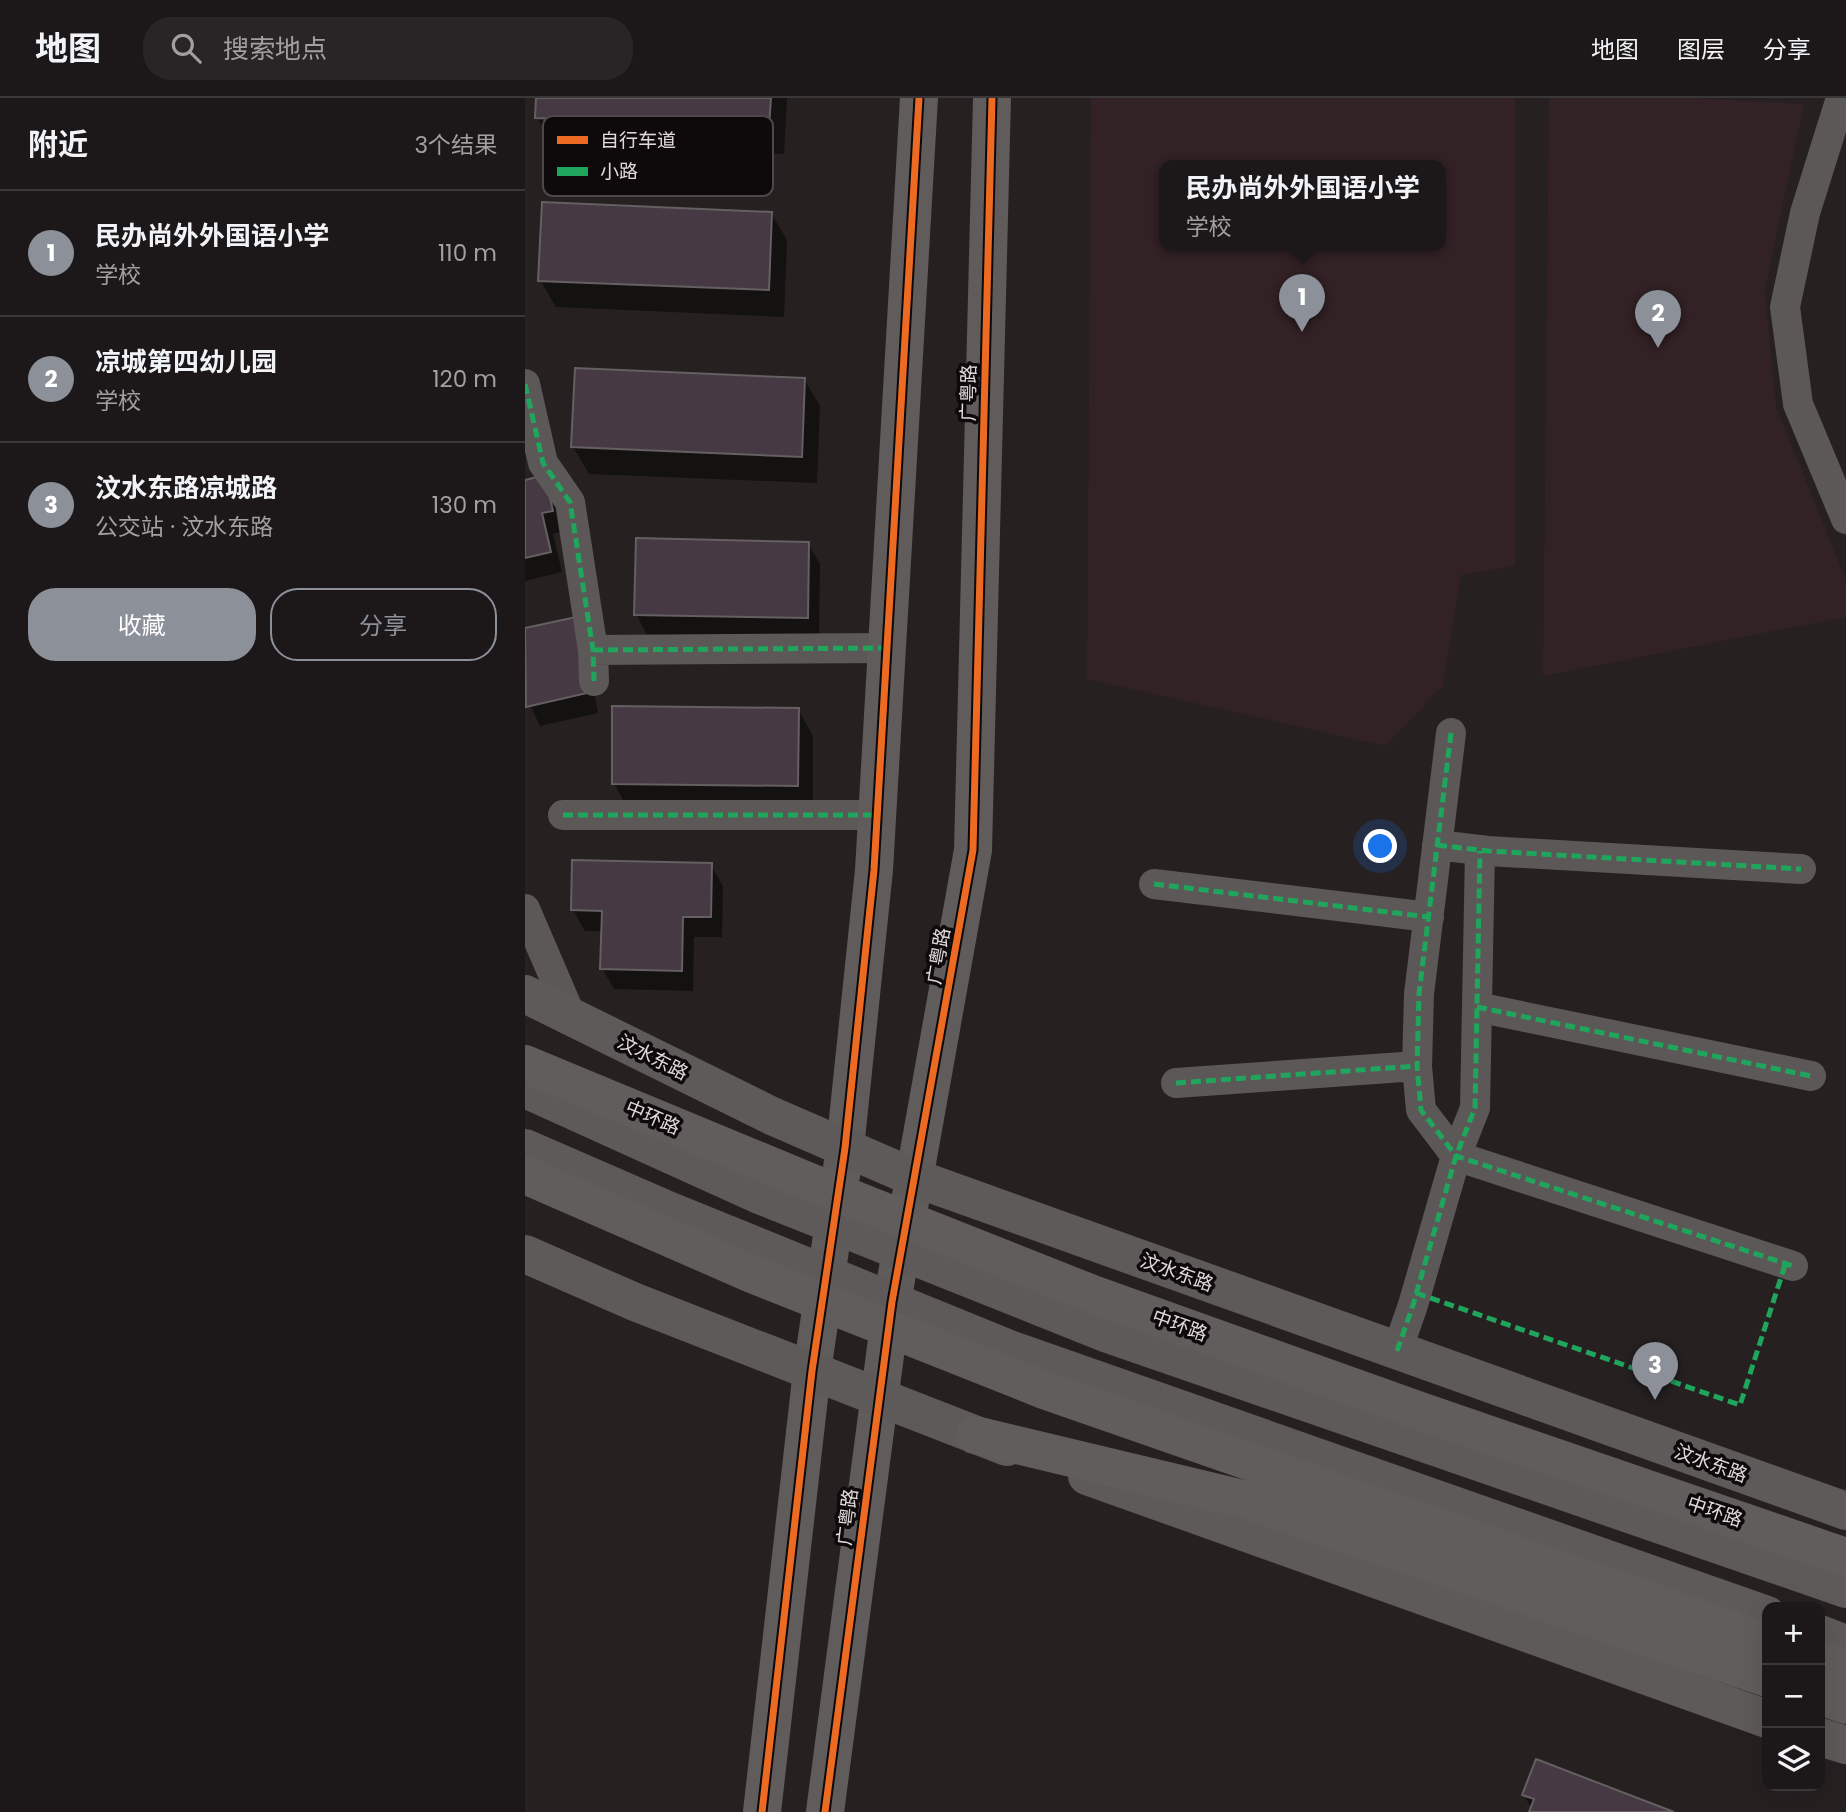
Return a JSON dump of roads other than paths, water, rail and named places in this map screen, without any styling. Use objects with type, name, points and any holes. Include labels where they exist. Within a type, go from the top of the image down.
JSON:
[{"type":"highway","name":"中环路","points":[[525,1063],[810,1182],[1095,1295],[1423,1412],[1846,1557]]},
{"type":"highway","points":[[525,1175],[752,1274],[1045,1390],[1762,1640]]},
{"type":"highway","points":[[975,1435],[1247,1500],[1762,1676]]},
{"type":"highway","points":[[1825,1662],[1846,1670]]},
{"type":"highway","points":[[1825,1698],[1846,1705]]},
{"type":"main road","points":[[762,1812],[812,1371],[845,1148],[878,815],[919,98]]},
{"type":"main road","name":"广粤路","points":[[825,1812],[892,1302],[972,850],[992,98]]},
{"type":"main road","name":"汶水东路","points":[[525,994],[772,1116],[915,1178],[1846,1511]]},
{"type":"main road","points":[[525,1089],[757,1194],[1108,1334],[1846,1590]]},
{"type":"main road","points":[[525,1148],[892,1302],[1151,1401],[1762,1613]]},
{"type":"main road","points":[[525,1254],[635,1302],[975,1435],[1568,1650],[1762,1717]]},
{"type":"main road","points":[[1627,1512],[1735,1471]]},
{"type":"main road","points":[[1400,1486],[1568,1650]]},
{"type":"main road","points":[[1825,1636],[1846,1644]]},
{"type":"main road","points":[[1825,1739],[1846,1745]]},
{"type":"street","points":[[1841,98],[1805,213],[1785,307],[1798,404],[1846,519]]},
{"type":"street","points":[[525,384],[543,463],[570,502],[593,650],[594,681]]},
{"type":"street","points":[[593,650],[887,648]]},
{"type":"street","points":[[1451,733],[1419,994],[1417,1066],[1421,1110],[1456,1156],[1793,1266]]},
{"type":"street","points":[[563,815],[878,815]]},
{"type":"street","points":[[1437,845],[1481,851],[1801,869]]},
{"type":"street","points":[[1397,1351],[1413,1306],[1456,1156],[1475,1108],[1481,851]]},
{"type":"street","points":[[1154,884],[1429,917]]},
{"type":"street","points":[[525,909],[571,1016]]},
{"type":"street","points":[[1477,1007],[1811,1076]]},
{"type":"street","points":[[1176,1083],[1417,1066]]},
{"type":"place","name":"民办尚外外国语小学","points":[[1302,332]]},
{"type":"place","name":"凉城第四幼儿园","points":[[1658,348]]},
{"type":"place","name":"汶水东路凉城路","points":[[1655,1400]]}]
